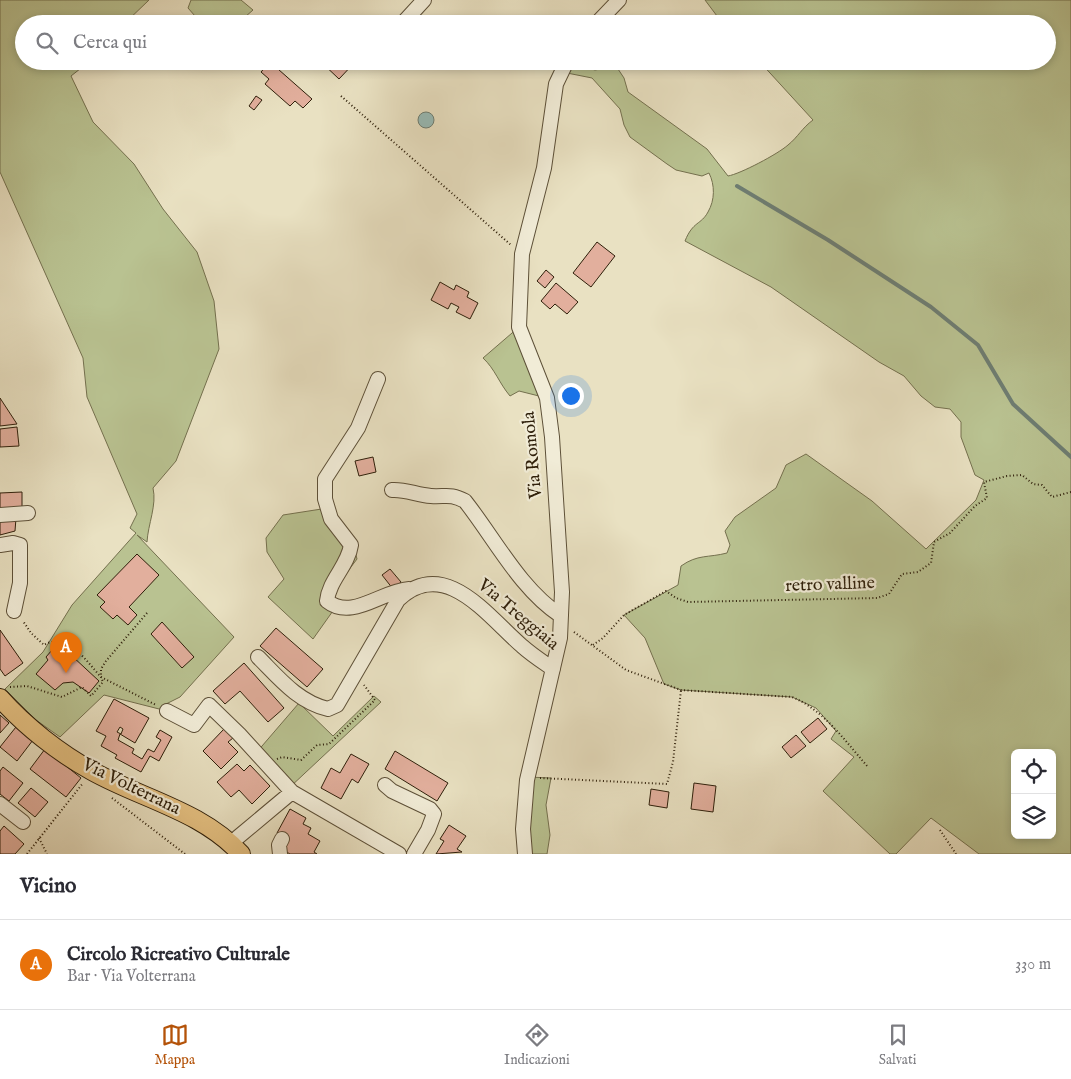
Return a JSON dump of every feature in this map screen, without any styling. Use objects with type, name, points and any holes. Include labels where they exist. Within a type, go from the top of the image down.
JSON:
[{"type":"main road","name":"Via Volterrana","points":[[3,692],[16,715],[92,772],[191,817],[236,849]]},
{"type":"street","points":[[410,15],[424,0]]},
{"type":"street","points":[[605,15],[619,0]]},
{"type":"street","name":"Via Romola","points":[[525,854],[523,828],[528,777],[553,669],[561,621],[561,583],[547,398],[519,327],[522,254],[544,168],[551,108],[556,84],[563,70]]},
{"type":"street","name":"Via Treggiaia","points":[[378,378],[358,428],[325,479],[325,499],[331,519],[351,545],[349,556],[328,592],[326,601],[335,608],[348,609],[398,590],[427,585],[445,587],[466,594],[521,646],[553,669]]},
{"type":"street","points":[[392,490],[402,489],[431,496],[452,495],[465,501],[523,581],[561,621]]},
{"type":"street","points":[[0,515],[28,513]]},
{"type":"street","points":[[0,545],[20,545],[20,583],[14,611]]},
{"type":"street","points":[[258,657],[299,697],[316,706],[328,709],[337,705],[398,600],[410,589]]},
{"type":"street","points":[[167,711],[194,725],[209,705],[292,792],[382,850],[398,854]]},
{"type":"street","points":[[385,785],[392,791],[430,809],[434,814],[428,830],[414,854]]},
{"type":"street","points":[[236,849],[292,792]]},
{"type":"street","points":[[0,804],[23,822]]},
{"type":"street","points":[[280,854],[282,839]]},
{"type":"path","points":[[341,96],[522,254]]},
{"type":"path","name":"retro valline","points":[[593,645],[604,638],[624,615],[666,591],[676,598],[688,602],[877,598],[889,594],[902,574],[918,572],[931,563],[934,542],[950,533],[975,506],[987,498],[984,482],[1007,476],[1022,475],[1033,484],[1042,485],[1052,497],[1071,492]]},
{"type":"path","points":[[14,611],[38,641],[44,645],[52,640],[63,642],[74,649],[101,677],[167,711]]},
{"type":"path","points":[[3,692],[27,686],[62,696],[82,687],[91,696],[103,682],[101,669],[106,661],[147,613]]},
{"type":"path","points":[[561,621],[626,670],[681,690],[792,697],[816,708],[868,767]]},
{"type":"path","points":[[266,763],[282,756],[301,760],[317,744],[329,744],[342,734],[375,700],[354,673]]},
{"type":"path","points":[[528,777],[667,784],[673,762],[681,690]]},
{"type":"path","points":[[27,854],[92,772]]},
{"type":"path","points":[[109,796],[185,854]]},
{"type":"path","points":[[940,830],[956,854]]},
{"type":"path","points":[[39,838],[47,854]]},
{"type":"green space","points":[[0,0],[149,0],[133,15],[15,15],[15,70],[79,70],[71,76],[93,122],[134,164],[163,209],[197,252],[214,301],[219,349],[176,461],[153,488],[154,501],[147,542],[137,535],[234,637],[180,697],[162,706],[167,711],[104,695],[60,737],[36,720],[5,689],[43,652],[72,605],[136,533],[130,528],[137,514],[87,397],[83,358],[0,172]]},
{"type":"green space","points":[[191,0],[241,0],[253,10],[247,15],[194,15],[188,8]]},
{"type":"green space","points":[[705,0],[1071,0],[1071,854],[979,854],[931,818],[896,854],[890,854],[823,791],[854,757],[831,739],[836,731],[816,708],[792,697],[681,690],[664,684],[645,638],[624,615],[678,585],[681,566],[687,562],[727,553],[730,545],[725,531],[735,517],[776,488],[786,465],[806,454],[872,501],[926,549],[976,500],[984,480],[975,475],[961,437],[961,422],[950,409],[935,407],[921,396],[904,376],[879,362],[771,287],[685,241],[694,226],[703,219],[712,203],[712,182],[709,173],[702,176],[676,170],[667,164],[630,137],[624,125],[620,109],[592,78],[562,72],[563,70],[619,70],[624,78],[628,92],[707,149],[728,176],[750,168],[783,149],[813,120],[767,70],[1056,70],[1056,15],[716,15]]},
{"type":"green space","points":[[519,327],[547,398],[519,391],[510,396],[483,358]]},
{"type":"green space","points":[[328,508],[354,547],[357,559],[329,596],[335,608],[313,639],[268,597],[284,579],[267,552],[266,538],[283,515]]},
{"type":"green space","points":[[374,696],[381,702],[289,788],[256,753],[299,703],[333,736]]},
{"type":"green space","points":[[528,777],[551,778],[546,805],[550,835],[547,854],[525,854]]},
{"type":"water","points":[[426,112],[432,114],[434,120],[432,126],[426,128],[420,126],[418,120],[420,114]]},
{"type":"building","points":[[263,70],[279,70],[312,99],[303,108],[295,101],[290,106],[265,84],[269,79],[261,72]]},
{"type":"building","points":[[330,70],[348,70],[339,79]]},
{"type":"building","points":[[256,96],[262,100],[254,110],[249,106]]},
{"type":"building","points":[[597,242],[615,256],[591,287],[573,273]]},
{"type":"building","points":[[546,270],[554,277],[545,288],[537,281]]},
{"type":"building","points":[[440,282],[454,290],[456,285],[469,292],[467,297],[478,303],[470,319],[456,312],[459,307],[451,303],[448,309],[431,300]]},
{"type":"building","points":[[556,283],[578,302],[567,314],[555,304],[550,309],[541,301]]},
{"type":"building","points":[[0,398],[17,424],[0,426]]},
{"type":"building","points":[[17,427],[19,446],[0,447],[0,429]]},
{"type":"building","points":[[373,457],[376,472],[359,476],[355,461]]},
{"type":"building","points":[[22,492],[22,510],[0,511],[0,493]]},
{"type":"building","points":[[16,518],[15,531],[0,535],[0,519]]},
{"type":"building","points":[[137,554],[159,575],[129,607],[137,615],[128,625],[117,615],[113,619],[100,607],[105,602],[97,595]]},
{"type":"building","points":[[390,569],[401,582],[393,589],[382,575]]},
{"type":"building","points":[[162,622],[194,657],[182,668],[151,634]]},
{"type":"building","points":[[276,628],[323,669],[307,687],[260,646]]},
{"type":"building","points":[[0,630],[23,663],[5,676],[0,669]]},
{"type":"building","points":[[58,643],[99,681],[89,693],[73,682],[63,683],[55,690],[36,674],[48,660],[46,657]]},
{"type":"building","points":[[244,663],[284,708],[268,722],[240,691],[225,704],[213,691]]},
{"type":"building","points":[[114,699],[149,718],[135,743],[120,734],[118,740],[134,749],[132,753],[142,759],[148,749],[154,752],[161,740],[156,737],[160,730],[172,737],[159,761],[150,756],[141,772],[115,758],[117,755],[101,746],[106,736],[96,731]],"holes":[[[120,727],[123,729],[121,734],[117,732]]]},
{"type":"building","points":[[0,715],[9,723],[0,733]]},
{"type":"building","points":[[818,718],[827,729],[810,743],[801,732]]},
{"type":"building","points":[[16,727],[33,740],[17,761],[0,747]]},
{"type":"building","points":[[224,729],[233,738],[228,742],[238,752],[221,769],[203,751]]},
{"type":"building","points":[[796,735],[806,746],[791,758],[782,747]]},
{"type":"building","points":[[45,749],[81,778],[66,797],[30,769]]},
{"type":"building","points":[[395,751],[448,783],[437,801],[385,769]]},
{"type":"building","points":[[351,754],[369,764],[358,783],[352,779],[341,799],[321,788],[331,768],[340,773]]},
{"type":"building","points":[[237,764],[244,771],[250,765],[270,786],[252,804],[239,790],[231,797],[217,782]]},
{"type":"building","points":[[3,767],[23,783],[9,801],[0,794],[0,771]]},
{"type":"building","points":[[694,783],[716,786],[713,812],[691,809]]},
{"type":"building","points":[[31,788],[48,802],[35,817],[18,803]]},
{"type":"building","points":[[651,789],[669,792],[667,808],[649,805]]},
{"type":"building","points":[[290,809],[306,818],[303,824],[311,828],[308,834],[320,841],[314,852],[317,854],[290,854],[283,850],[289,839],[277,833]]},
{"type":"building","points":[[449,825],[466,836],[457,849],[462,852],[436,854],[444,841],[440,839]]},
{"type":"building","points":[[4,826],[24,844],[15,854],[0,854],[0,831]]},
{"type":"waterway","points":[[737,186],[828,240],[931,307],[978,345],[1013,404],[1071,457]]},
{"type":"place","name":"Circolo Ricreativo Culturale","points":[[66,673]]}]
